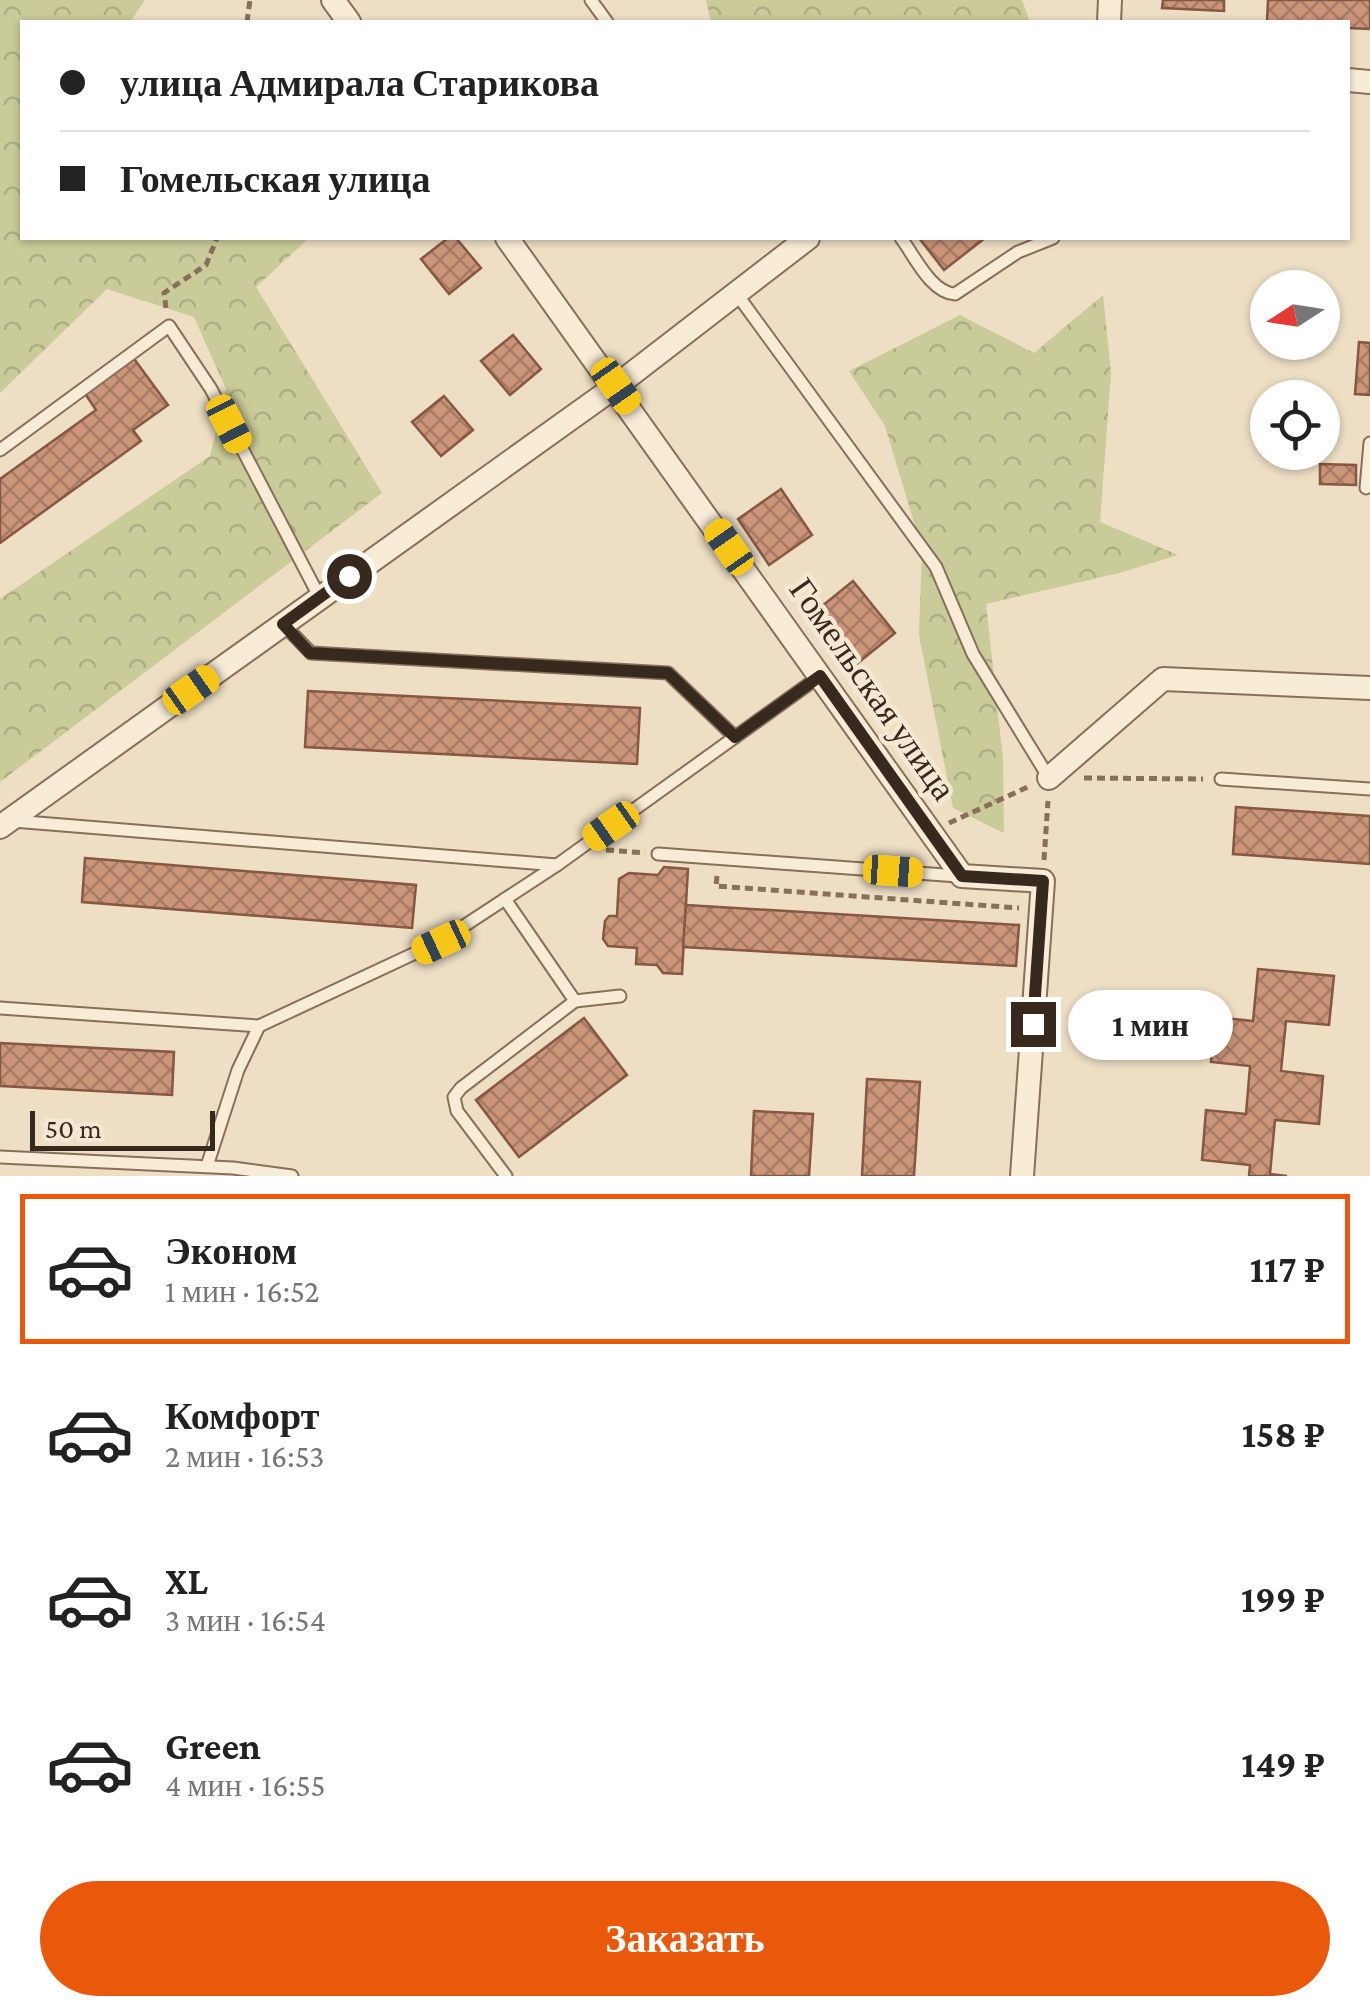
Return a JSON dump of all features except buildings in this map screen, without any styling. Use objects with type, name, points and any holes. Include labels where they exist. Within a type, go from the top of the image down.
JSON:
[{"type":"street","points":[[333,0],[348,20]]},
{"type":"street","name":"Гомельская улица","points":[[508,240],[962,876]]},
{"type":"street","points":[[4,824],[616,386],[805,240]]},
{"type":"street","points":[[1049,778],[1163,679],[1370,688]]},
{"type":"street","points":[[962,876],[1043,881],[1022,1176]]},
{"type":"lane","points":[[591,0],[606,20]]},
{"type":"lane","points":[[902,240],[937,287],[945,294],[954,294],[1018,252],[1048,240]]},
{"type":"lane","points":[[736,293],[936,567],[973,654],[1049,778]]},
{"type":"lane","points":[[0,450],[169,326],[211,389],[320,598]]},
{"type":"lane","points":[[1366,488],[1370,443]]},
{"type":"lane","points":[[283,624],[310,653],[668,673],[735,737]]},
{"type":"lane","points":[[0,1008],[259,1026],[441,942],[820,676]]},
{"type":"lane","points":[[1221,779],[1370,790]]},
{"type":"lane","points":[[4,824],[557,864]]},
{"type":"lane","points":[[658,854],[962,876]]},
{"type":"lane","points":[[505,899],[574,1001]]},
{"type":"lane","points":[[506,1176],[457,1111],[454,1097],[574,1001],[620,996]]},
{"type":"lane","points":[[207,1166],[238,1070],[259,1026]]},
{"type":"lane","points":[[0,1157],[207,1166],[232,1172],[292,1176]]},
{"type":"path","points":[[169,326],[164,293],[206,264],[217,240]]},
{"type":"path","points":[[1043,881],[1049,778]]},
{"type":"path","points":[[931,831],[1049,778],[1221,779]]},
{"type":"path","points":[[580,848],[658,854]]},
{"type":"path","points":[[718,858],[716,886],[1041,910]]},
{"type":"green space","points":[[0,0],[145,0],[131,20],[20,20],[20,240],[307,240],[256,287],[382,493],[0,782],[0,599],[210,456],[226,389],[194,317],[107,289],[0,393]]},
{"type":"green space","points":[[706,0],[1022,0],[1029,20],[711,20]]},
{"type":"green space","points":[[1103,295],[1111,373],[1100,522],[1178,555],[986,604],[1003,759],[1004,833],[953,808],[919,635],[922,549],[885,426],[849,371],[960,315],[1034,353]]},
{"type":"route","points":[[349,576],[283,624],[310,653],[668,673],[735,737],[820,676],[962,876],[1043,881],[1033,1024]]}]
